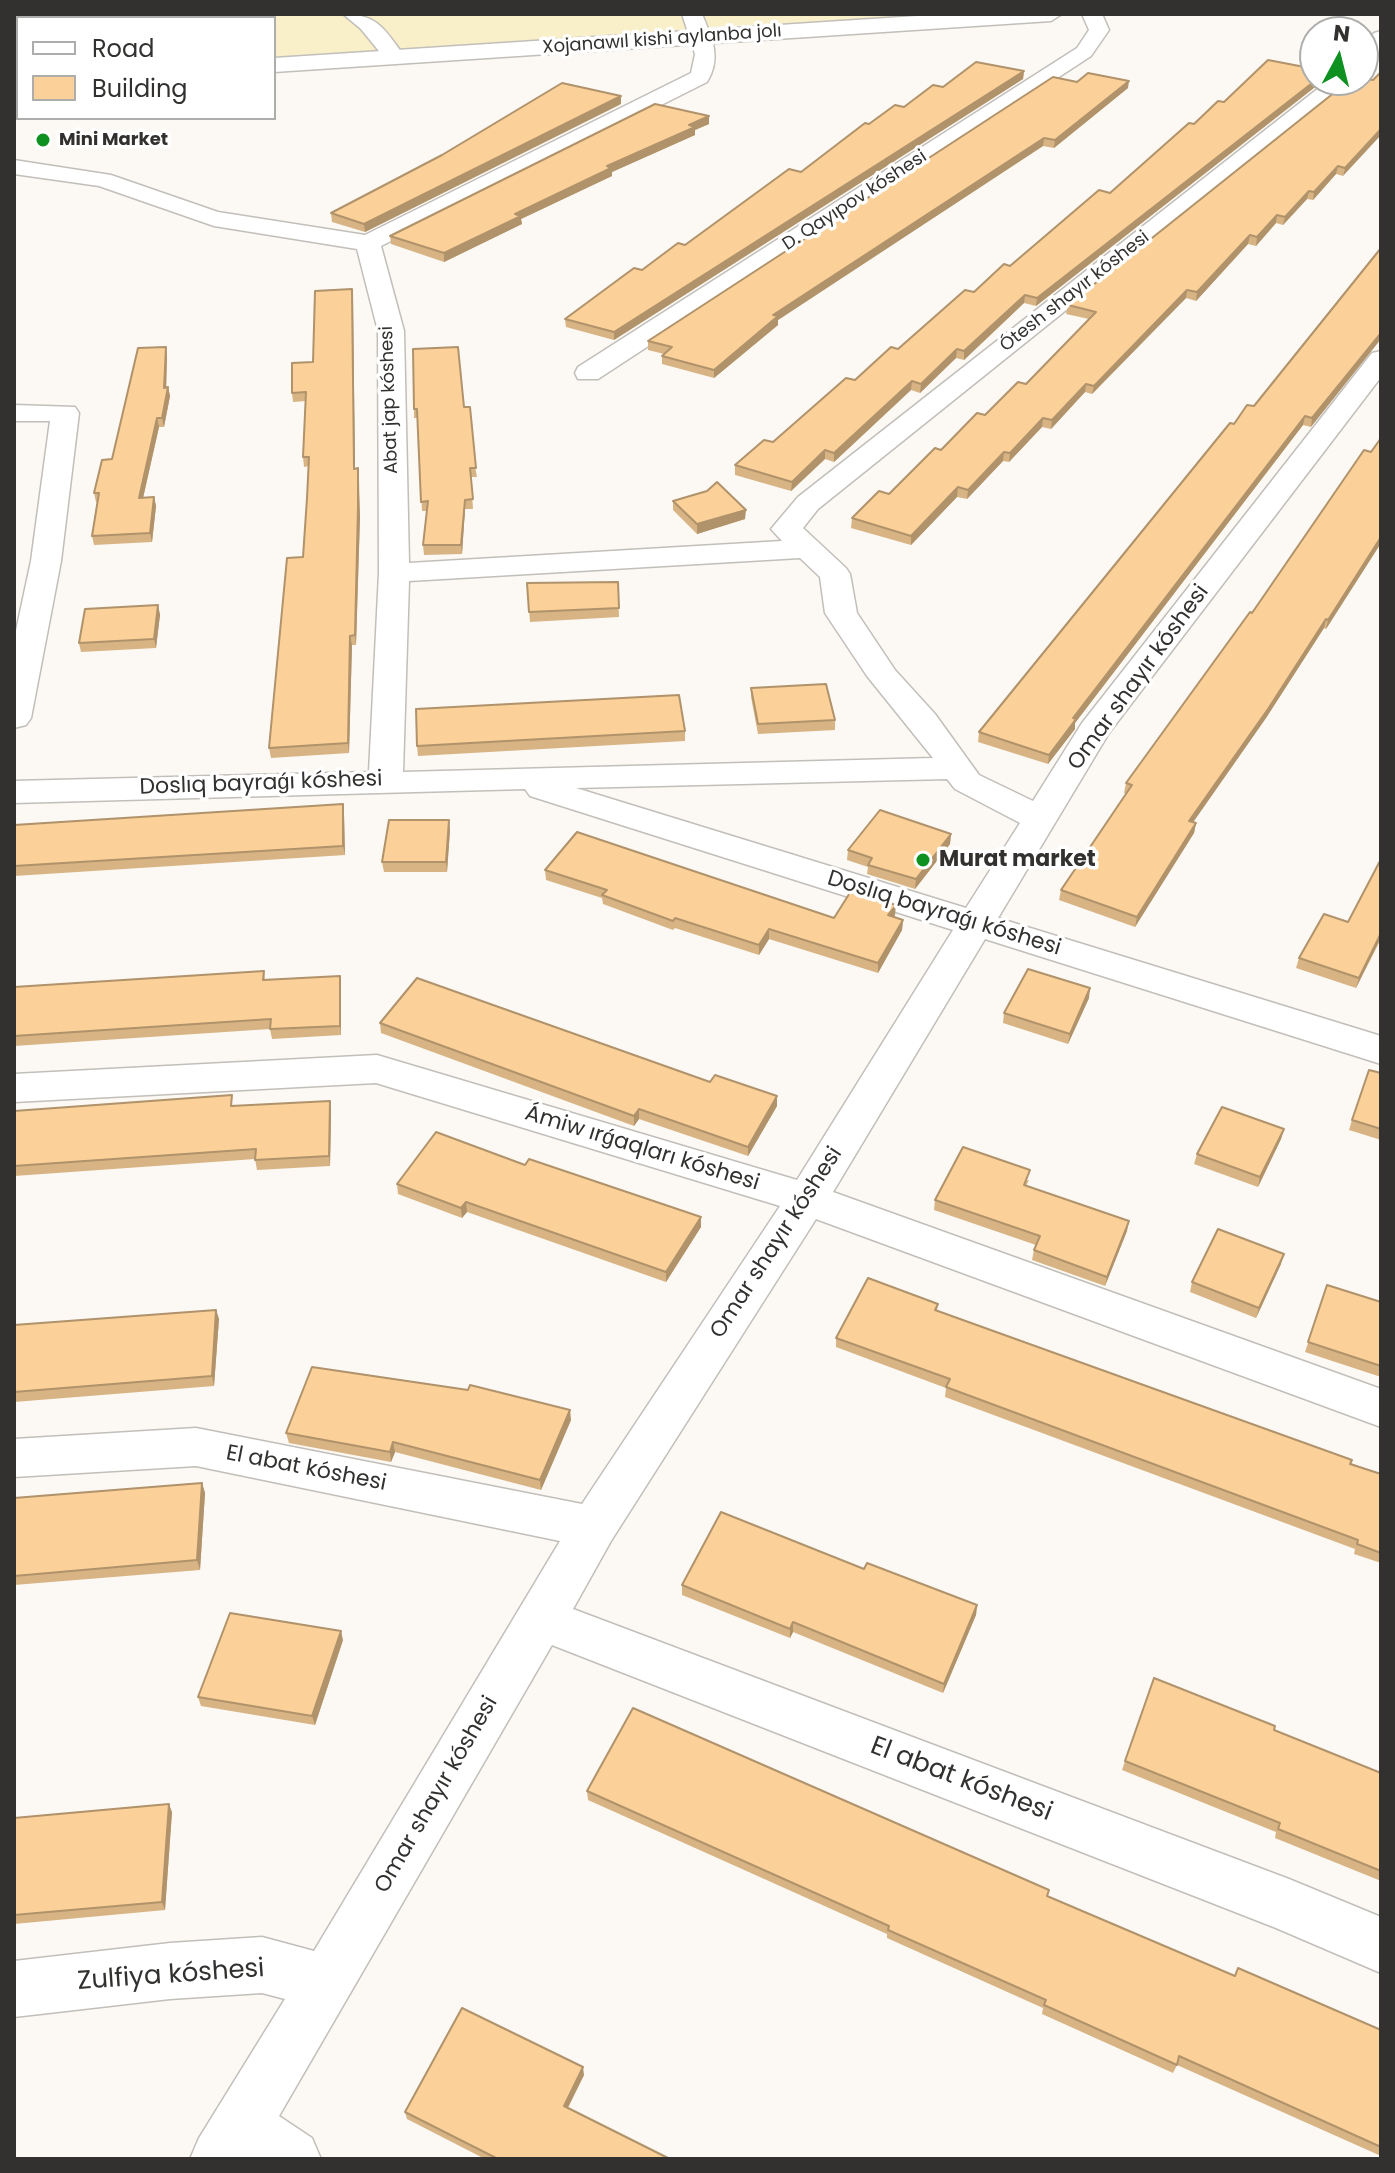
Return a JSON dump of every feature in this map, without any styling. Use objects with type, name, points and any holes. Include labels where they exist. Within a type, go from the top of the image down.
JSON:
[{"type":"main road","name":"Xojanawıl kishi aylanba jolı","points":[[276,65],[1051,14]]},
{"type":"street","points":[[353,14],[368,25],[394,57]]},
{"type":"street","points":[[14,167],[103,180],[214,219],[368,243],[699,77],[706,68],[707,56],[692,14]]},
{"type":"street","name":"D. Qayıpov kóshesi","points":[[588,373],[1073,60],[1084,52],[1099,30],[1092,14]]},
{"type":"street","name":"Ótesh shayır kóshesi","points":[[808,549],[786,529],[808,503],[1322,96]]},
{"type":"street","name":"Abat jap kóshesi","points":[[368,243],[391,331],[394,573],[386,781]]},
{"type":"street","name":"Omar shayır kóshesi","points":[[230,2142],[327,1983],[594,1527],[807,1199],[1094,730],[1381,359]]},
{"type":"street","points":[[14,413],[65,413],[46,561],[14,718]]},
{"type":"street","points":[[394,573],[808,549],[835,574],[841,613],[883,676],[923,721],[967,782],[1040,819]]},
{"type":"street","points":[[14,562],[46,561]]},
{"type":"street","name":"Doslıq bayraǵı kóshesi","points":[[14,792],[957,768]]},
{"type":"street","name":"Doslıq bayraǵı kóshesi","points":[[507,778],[1381,1050]]},
{"type":"street","name":"Ámiw ırǵaqları kóshesi","points":[[14,1088],[377,1069],[807,1199],[1381,1408]]},
{"type":"street","name":"El abat kóshesi","points":[[14,1458],[196,1447],[594,1527]]},
{"type":"street","name":"El abat kóshesi","points":[[539,1618],[1289,1906],[1381,1945]]},
{"type":"street","name":"Zulfiya kóshesi","points":[[14,1989],[170,1971],[262,1965],[327,1983]]},
{"type":"street","points":[[230,2142],[291,2159]]},
{"type":"sand","points":[[14,14],[1023,14],[723,26],[380,59],[276,65],[276,16],[16,16],[14,83]]},
{"type":"building","points":[[1268,60],[1299,66],[1299,93],[1037,298],[1025,295],[964,351],[957,349],[921,384],[912,381],[834,453],[825,450],[792,482],[735,465],[764,440],[773,442],[846,378],[855,380],[891,347],[898,349],[965,290],[974,292],[1004,264],[1010,266],[1099,190],[1110,193],[1189,123],[1194,124],[1218,101],[1224,102]]},
{"type":"building","points":[[976,62],[1024,71],[614,332],[565,319],[634,268],[642,270],[678,243],[685,245],[789,169],[801,172],[865,123],[869,124],[895,105],[904,107],[933,85],[943,87]]},
{"type":"building","points":[[1381,72],[1381,129],[1345,168],[1338,166],[1285,217],[1277,215],[1257,237],[1250,235],[1197,292],[1187,290],[1094,386],[1086,384],[1052,420],[1043,418],[1010,453],[1004,452],[968,490],[958,487],[911,536],[852,518],[879,491],[889,494],[935,448],[941,450],[977,413],[985,415],[1018,382],[1026,384],[1096,312],[1068,305],[1330,96],[1379,96]]},
{"type":"building","points":[[1088,73],[1129,81],[1055,140],[1044,138],[773,315],[778,316],[714,370],[662,356],[672,347],[648,341],[1053,77],[1077,82]]},
{"type":"building","points":[[562,83],[621,96],[364,224],[331,213],[442,155]]},
{"type":"building","points":[[655,104],[709,116],[689,125],[695,127],[607,166],[611,168],[515,214],[521,216],[444,253],[390,236]]},
{"type":"building","points":[[1381,248],[1381,333],[1312,418],[1305,416],[1073,718],[1076,719],[1049,755],[979,732],[1230,423],[1234,424],[1247,405],[1254,406]]},
{"type":"building","points":[[352,289],[354,469],[358,468],[358,507],[355,635],[350,636],[348,743],[269,748],[287,558],[303,557],[307,498],[309,457],[303,457],[306,392],[292,393],[292,363],[313,362],[315,291]]},
{"type":"building","points":[[166,347],[164,388],[168,387],[162,418],[157,418],[139,498],[154,497],[150,533],[92,536],[99,493],[94,493],[102,460],[112,459],[138,348]]},
{"type":"building","points":[[458,347],[464,407],[470,407],[476,468],[470,468],[473,499],[465,500],[461,545],[423,545],[428,501],[421,502],[413,349]]},
{"type":"building","points":[[1381,438],[1381,537],[1268,709],[1189,821],[1196,823],[1137,917],[1061,890],[1132,785],[1126,783],[1252,613],[1364,450],[1371,452]]},
{"type":"building","points":[[717,482],[746,510],[697,524],[673,501],[707,491]]},
{"type":"building","points":[[618,582],[619,608],[529,612],[527,583]]},
{"type":"building","points":[[158,605],[154,639],[79,643],[85,609]]},
{"type":"building","points":[[826,684],[835,720],[758,724],[751,688]]},
{"type":"building","points":[[679,695],[685,731],[417,746],[416,709]]},
{"type":"building","points":[[343,804],[343,846],[14,866],[14,825]]},
{"type":"building","points":[[880,810],[951,834],[916,879],[868,865],[872,858],[848,850]]},
{"type":"building","points":[[389,820],[449,820],[446,862],[382,862]]},
{"type":"building","points":[[577,832],[834,918],[851,891],[896,905],[888,915],[903,920],[878,963],[769,929],[759,945],[675,918],[673,921],[602,895],[607,890],[545,870]]},
{"type":"building","points":[[1381,859],[1381,933],[1359,978],[1299,958],[1324,914],[1348,922]]},
{"type":"building","points":[[1028,969],[1090,988],[1070,1034],[1004,1013]]},
{"type":"building","points":[[264,971],[263,980],[340,976],[340,1026],[270,1029],[271,1019],[14,1036],[14,987]]},
{"type":"building","points":[[417,978],[710,1082],[715,1075],[777,1096],[748,1147],[639,1109],[634,1116],[380,1023]]},
{"type":"building","points":[[1369,1070],[1381,1073],[1381,1129],[1352,1120]]},
{"type":"building","points":[[232,1095],[231,1106],[330,1101],[329,1156],[255,1160],[256,1149],[14,1166],[14,1111]]},
{"type":"building","points":[[1222,1107],[1284,1129],[1260,1177],[1197,1154]]},
{"type":"building","points":[[436,1132],[525,1165],[529,1159],[701,1217],[666,1272],[466,1202],[461,1208],[397,1184]]},
{"type":"building","points":[[963,1147],[1030,1170],[1024,1185],[1129,1221],[1107,1277],[1034,1250],[1040,1236],[935,1200]]},
{"type":"building","points":[[1218,1229],[1284,1254],[1259,1308],[1192,1282]]},
{"type":"building","points":[[868,1278],[938,1304],[935,1310],[1352,1460],[1350,1464],[1381,1474],[1381,1553],[1357,1544],[1358,1540],[946,1387],[950,1379],[836,1338]]},
{"type":"building","points":[[1327,1285],[1381,1302],[1381,1366],[1308,1342]]},
{"type":"building","points":[[216,1310],[212,1376],[14,1392],[14,1325]]},
{"type":"building","points":[[312,1367],[468,1390],[470,1385],[570,1410],[540,1480],[393,1442],[390,1452],[286,1433]]},
{"type":"building","points":[[202,1483],[197,1560],[14,1576],[14,1498]]},
{"type":"building","points":[[721,1512],[864,1569],[867,1563],[977,1605],[944,1684],[793,1622],[790,1629],[682,1585]]},
{"type":"building","points":[[230,1613],[341,1631],[312,1716],[198,1697]]},
{"type":"building","points":[[1154,1678],[1275,1726],[1274,1730],[1381,1773],[1381,1871],[1278,1829],[1280,1823],[1125,1761]]},
{"type":"building","points":[[633,1708],[1049,1890],[1047,1896],[1235,1976],[1238,1968],[1381,2030],[1381,2147],[1179,2056],[1177,2065],[1044,2005],[1046,2000],[888,1930],[889,1926],[587,1791]]},
{"type":"building","points":[[169,1804],[162,1902],[14,1915],[14,1818]]},
{"type":"building","points":[[462,2008],[583,2067],[564,2106],[670,2159],[498,2159],[405,2112]]},
{"type":"place","name":"Mini Market","points":[[43,140]]},
{"type":"place","name":"Murat market","points":[[923,860]]}]
